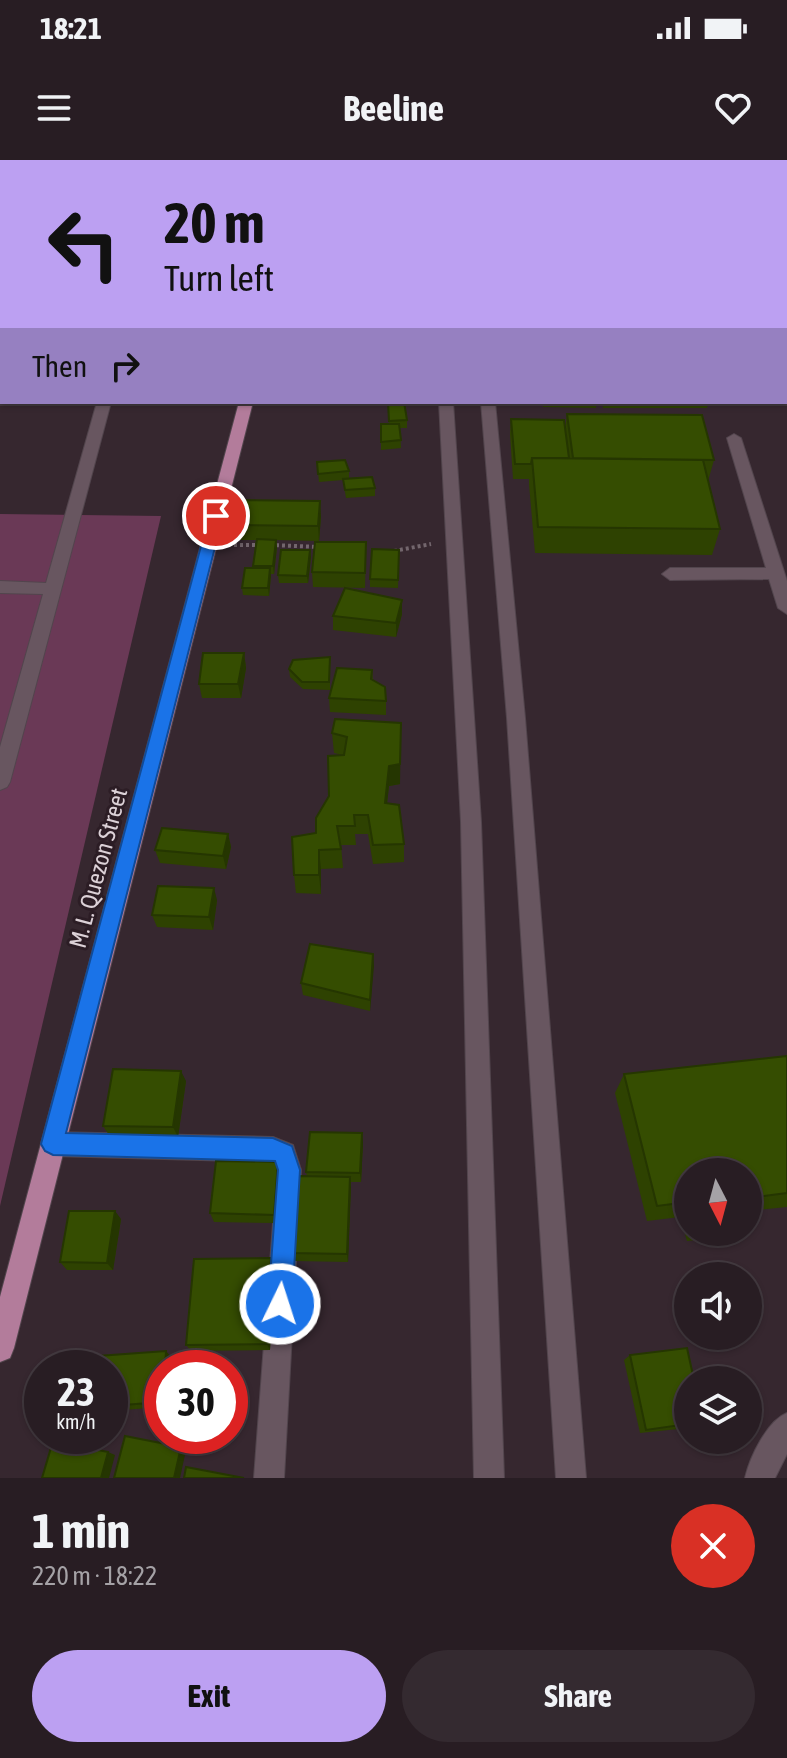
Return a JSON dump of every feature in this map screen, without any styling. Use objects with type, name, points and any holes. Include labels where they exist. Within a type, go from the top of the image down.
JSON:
[{"type":"main road","name":"M. L. Quezon Street","points":[[0,1348],[245,404]]},
{"type":"street","points":[[0,782],[4,757],[103,404]]},
{"type":"street","points":[[446,404],[471,822],[489,1478]]},
{"type":"street","points":[[488,404],[516,718],[571,1478]]},
{"type":"street","points":[[734,438],[787,608]]},
{"type":"street","points":[[670,574],[776,573]]},
{"type":"street","points":[[0,587],[53,589]]},
{"type":"street","points":[[53,1144],[273,1149],[284,1154],[289,1170],[269,1478]]},
{"type":"street","points":[[760,1478],[762,1469],[787,1427]]},
{"type":"path","points":[[391,551],[453,540]]},
{"type":"path","points":[[209,544],[328,547]]},
{"type":"shaded area","points":[[0,514],[161,516],[0,1206]]},
{"type":"building","points":[[388,404],[404,404],[407,420],[389,421]]},
{"type":"building","points":[[567,414],[702,415],[714,460],[573,458]]},
{"type":"building","points":[[511,419],[564,420],[569,458],[532,458],[531,464],[515,464]]},
{"type":"building","points":[[381,424],[399,424],[401,440],[381,442]]},
{"type":"building","points":[[532,458],[703,460],[720,529],[538,527]]},
{"type":"building","points":[[345,460],[349,471],[318,474],[317,462]]},
{"type":"building","points":[[372,477],[375,488],[345,490],[343,479]]},
{"type":"building","points":[[237,500],[320,501],[318,526],[234,525]]},
{"type":"building","points":[[257,539],[276,540],[273,566],[253,566]]},
{"type":"building","points":[[315,542],[366,542],[365,573],[312,572]]},
{"type":"building","points":[[372,549],[399,550],[398,580],[370,579]]},
{"type":"building","points":[[281,550],[310,550],[307,576],[278,575]]},
{"type":"building","points":[[245,568],[270,568],[268,588],[242,588]]},
{"type":"building","points":[[345,588],[402,600],[396,623],[333,616]]},
{"type":"building","points":[[203,653],[244,653],[238,684],[199,684]]},
{"type":"building","points":[[330,657],[329,682],[302,682],[289,669],[293,660]]},
{"type":"building","points":[[337,668],[372,670],[371,679],[385,687],[386,701],[329,698]]},
{"type":"building","points":[[335,719],[401,723],[400,764],[389,766],[385,803],[399,805],[404,844],[373,845],[368,815],[354,815],[355,826],[337,826],[341,849],[319,850],[319,875],[294,875],[292,837],[316,833],[316,818],[329,796],[328,756],[344,755],[347,737],[332,733]]},
{"type":"building","points":[[162,828],[228,834],[223,856],[155,850]]},
{"type":"building","points":[[158,886],[214,888],[209,917],[152,915]]},
{"type":"building","points":[[310,944],[373,954],[370,1000],[301,983]]},
{"type":"building","points":[[787,1056],[787,1193],[762,1196],[762,1158],[674,1158],[674,1204],[657,1206],[624,1074]]},
{"type":"building","points":[[113,1069],[181,1071],[173,1127],[103,1126]]},
{"type":"building","points":[[310,1132],[362,1133],[360,1173],[306,1172]]},
{"type":"building","points":[[216,1161],[278,1162],[274,1215],[210,1213]]},
{"type":"building","points":[[297,1176],[350,1177],[347,1254],[292,1253]]},
{"type":"building","points":[[69,1211],[115,1211],[107,1263],[60,1262]]},
{"type":"building","points":[[271,1258],[267,1344],[186,1345],[194,1259]]},
{"type":"building","points":[[687,1350],[691,1366],[674,1366],[674,1426],[646,1430],[630,1355]]},
{"type":"building","points":[[144,1353],[144,1403],[128,1405],[128,1354]]},
{"type":"building","points":[[128,1437],[144,1440],[144,1454],[179,1454],[174,1478],[114,1478],[120,1454],[128,1454]]},
{"type":"building","points":[[49,1454],[107,1454],[101,1478],[42,1478]]},
{"type":"building","points":[[186,1467],[244,1478],[184,1478]]},
{"type":"route","points":[[216,516],[53,1144],[273,1149],[284,1154],[289,1170],[280,1304]]}]
